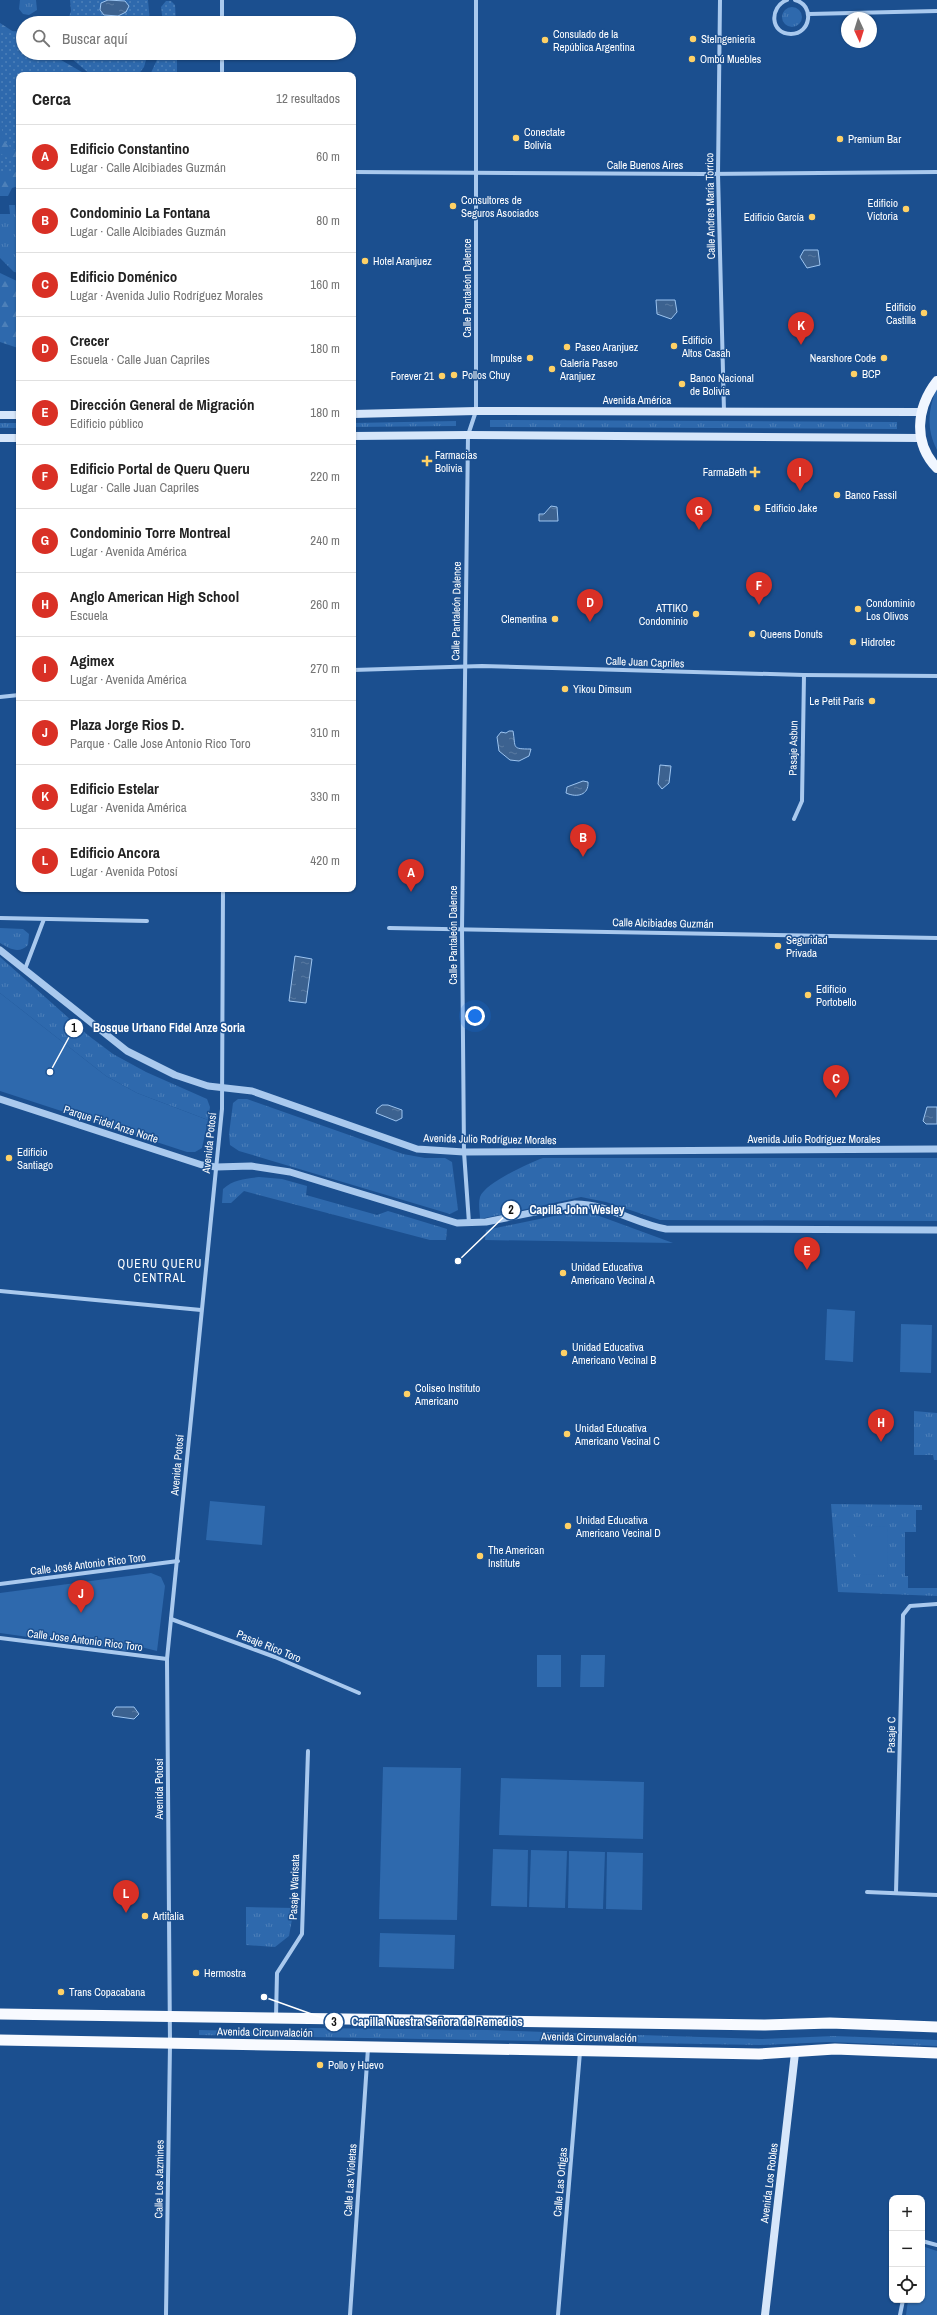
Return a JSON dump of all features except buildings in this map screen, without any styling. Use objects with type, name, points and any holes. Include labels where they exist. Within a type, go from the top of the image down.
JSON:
[{"type":"highway","name":"Avenida Circunvalación","points":[[0,2014],[170,2015],[765,2025],[830,2023],[937,2027]]},
{"type":"highway","name":"Avenida Circunvalación","points":[[0,2040],[170,2044],[795,2053],[835,2049],[937,2053]]},
{"type":"main road","points":[[937,381],[921,412],[920,438],[926,452],[937,468]]},
{"type":"main road","name":"Avenida América","points":[[356,414],[476,411],[921,412]]},
{"type":"main road","points":[[0,415],[16,415]]},
{"type":"main road","points":[[356,436],[468,435],[920,438]]},
{"type":"main road","points":[[0,438],[16,438]]},
{"type":"main road","name":"Avenida Los Robles","points":[[765,2315],[795,2053]]},
{"type":"street","points":[[222,0],[222,16]]},
{"type":"street","name":"Calle Pantaleón Dalence","points":[[469,1223],[464,1152],[462,929],[468,435],[476,411],[476,0]]},
{"type":"street","name":"Calle Andres María Torrico","points":[[720,0],[718,174],[724,411]]},
{"type":"street","points":[[787,0],[777,6],[774,17],[775,22],[782,31],[792,34],[803,30],[806,26],[808,14],[804,4],[795,0]]},
{"type":"street","points":[[808,14],[937,11]]},
{"type":"street","points":[[222,60],[222,72]]},
{"type":"street","name":"Calle Buenos Aires","points":[[356,172],[718,174],[937,172]]},
{"type":"street","name":"Calle Juan Capriles","points":[[356,670],[465,666],[804,675],[937,676]]},
{"type":"street","name":"Pasaje Asbun","points":[[794,819],[802,801],[804,675]]},
{"type":"street","points":[[0,697],[16,695]]},
{"type":"street","name":"Avenida Potosí","points":[[170,2044],[167,1660],[178,1561],[223,1086],[223,892]]},
{"type":"street","points":[[0,918],[147,921]]},
{"type":"street","points":[[25,969],[44,919]]},
{"type":"street","name":"Calle Alcibiades Guzmán","points":[[390,928],[937,938]]},
{"type":"street","name":"Avenida Julio Rodríguez Morales","points":[[0,950],[127,1051],[150,1064],[194,1082],[252,1091],[417,1149],[464,1152],[937,1149]]},
{"type":"street","name":"Parque Fidel Anze Norte","points":[[0,1099],[202,1165],[216,1167]]},
{"type":"street","points":[[216,1167],[251,1166],[290,1172],[457,1223],[486,1222],[575,1204],[589,1204],[605,1207],[648,1226],[666,1229],[937,1230]]},
{"type":"street","points":[[0,1291],[201,1310]]},
{"type":"street","name":"Calle José Antonio Rico Toro","points":[[0,1584],[178,1561]]},
{"type":"street","name":"Pasaje C","points":[[896,1893],[904,1615],[910,1606],[937,1604]]},
{"type":"street","name":"Pasaje Rico Toro","points":[[171,1619],[274,1656],[359,1693]]},
{"type":"street","name":"Calle Jose Antonio Rico Toro","points":[[0,1638],[167,1660]]},
{"type":"street","name":"Pasaje Warisata","points":[[276,2017],[277,1973],[302,1934],[308,1751]]},
{"type":"street","points":[[867,1892],[937,1895]]},
{"type":"street","name":"Calle Los Jazmines","points":[[166,2315],[170,2044]]},
{"type":"street","name":"Calle Las Violetas","points":[[350,2315],[368,2046]]},
{"type":"street","name":"Calle Las Ortigas","points":[[558,2315],[580,2050]]},
{"type":"street","points":[[925,2242],[937,2245]]},
{"type":"street","points":[[900,2315],[902,2303]]},
{"type":"green space","points":[[20,0],[36,0],[37,10],[29,15],[23,14],[19,9]]},
{"type":"green space","points":[[70,0],[148,0],[149,16],[69,16],[71,11]]},
{"type":"green space","points":[[166,1],[171,1],[175,5],[176,16],[162,16],[161,7]]},
{"type":"green space","points":[[792,7],[799,10],[802,17],[799,24],[792,27],[785,24],[782,17],[785,10]]},
{"type":"green space","points":[[0,23],[16,33],[16,60],[61,60],[82,72],[16,72],[16,187],[12,188],[8,196],[0,196]]},
{"type":"green space","points":[[16,31],[16,60],[56,60],[71,72],[16,72],[16,150],[10,146],[3,138],[0,32]]},
{"type":"green space","points":[[73,60],[146,60],[144,67],[140,72],[87,72]]},
{"type":"green space","points":[[157,60],[177,60],[177,72],[151,72]]},
{"type":"green space","points":[[0,153],[9,159],[16,160],[16,172],[0,173]]},
{"type":"green space","points":[[9,205],[15,205],[16,272],[0,258],[0,214],[10,214]]},
{"type":"green space","points":[[0,273],[16,281],[16,347],[0,342]]},
{"type":"green space","points":[[937,388],[937,450],[931,434],[930,411]]},
{"type":"green space","points":[[490,420],[897,422],[897,429],[490,427]]},
{"type":"green space","points":[[456,421],[456,426],[356,427],[356,423]]},
{"type":"green space","points":[[0,423],[16,423],[16,428],[0,428]]},
{"type":"green space","points":[[0,928],[23,929],[29,934],[28,945],[25,948],[14,950],[0,943]]},
{"type":"green space","points":[[0,957],[89,1036],[113,1054],[146,1072],[207,1099],[210,1107],[208,1120],[137,1093],[106,1076],[0,993]]},
{"type":"green space","points":[[0,993],[106,1076],[137,1093],[208,1120],[202,1148],[195,1152],[187,1152],[0,1091]]},
{"type":"green space","points":[[238,1099],[247,1099],[403,1154],[425,1158],[445,1158],[452,1162],[458,1210],[450,1214],[239,1151],[230,1145],[229,1134],[233,1103]]},
{"type":"green space","points":[[543,1158],[937,1158],[937,1221],[660,1220],[606,1202],[581,1197],[480,1219],[479,1200],[490,1186],[508,1174]]},
{"type":"green space","points":[[259,1177],[282,1179],[307,1186],[306,1195],[377,1215],[388,1211],[447,1229],[446,1240],[430,1240],[244,1191],[231,1203],[222,1203],[223,1189],[231,1183]]},
{"type":"green space","points":[[583,1210],[673,1243],[485,1240],[486,1230]]},
{"type":"green space","points":[[827,1309],[855,1311],[853,1362],[825,1360]]},
{"type":"green space","points":[[901,1324],[932,1325],[931,1373],[900,1372]]},
{"type":"green space","points":[[914,1411],[937,1413],[937,1460],[934,1460],[933,1455],[914,1455]]},
{"type":"green space","points":[[210,1501],[265,1506],[262,1545],[206,1540]]},
{"type":"green space","points":[[831,1504],[922,1505],[922,1510],[916,1510],[916,1532],[905,1532],[905,1576],[908,1576],[908,1588],[937,1588],[937,1596],[838,1592]]},
{"type":"green space","points":[[856,1526],[888,1527],[887,1575],[856,1574]]},
{"type":"green space","points":[[151,1573],[161,1577],[165,1586],[157,1651],[141,1647],[127,1651],[0,1633],[0,1593]]},
{"type":"green space","points":[[537,1655],[561,1655],[561,1687],[537,1687]]},
{"type":"green space","points":[[581,1655],[605,1655],[604,1687],[580,1687]]},
{"type":"green space","points":[[383,1767],[461,1768],[457,1920],[379,1919]]},
{"type":"green space","points":[[501,1778],[644,1782],[643,1839],[499,1835]]},
{"type":"green space","points":[[493,1849],[528,1850],[527,1907],[491,1906]]},
{"type":"green space","points":[[531,1850],[567,1851],[565,1908],[529,1907]]},
{"type":"green space","points":[[569,1851],[605,1852],[603,1909],[568,1908]]},
{"type":"green space","points":[[607,1852],[643,1853],[642,1910],[606,1909]]},
{"type":"green space","points":[[246,1907],[294,1908],[289,1936],[275,1947],[246,1945]]},
{"type":"green space","points":[[380,1933],[455,1935],[454,1969],[379,1967]]},
{"type":"green space","points":[[311,2028],[487,2030],[762,2039],[834,2036],[937,2040],[937,2046],[829,2042],[760,2045],[199,2035],[199,2030],[287,2032]]},
{"type":"green space","points":[[925,2247],[937,2251],[937,2315],[906,2315],[908,2303],[925,2303]]},
{"type":"water","points":[[108,0],[125,1],[129,6],[126,12],[118,16],[104,15],[100,10],[101,3]]},
{"type":"water","points":[[804,250],[818,250],[820,265],[807,268],[800,257]]},
{"type":"water","points":[[656,300],[675,300],[677,312],[671,319],[657,314]]},
{"type":"water","points":[[551,506],[557,507],[558,521],[539,521],[539,514],[544,514]]},
{"type":"water","points":[[513,731],[517,748],[531,749],[529,756],[519,761],[510,760],[499,751],[497,737],[501,732],[506,733]]},
{"type":"water","points":[[660,765],[671,766],[669,783],[662,789],[658,784]]},
{"type":"water","points":[[583,781],[588,782],[587,790],[584,793],[574,795],[566,793],[567,787]]},
{"type":"water","points":[[295,956],[312,959],[306,1003],[289,1001]]},
{"type":"water","points":[[382,1105],[388,1105],[402,1110],[402,1118],[396,1121],[376,1113],[377,1109]]},
{"type":"water","points":[[927,1107],[937,1107],[937,1124],[926,1124],[923,1121]]},
{"type":"water","points":[[116,1707],[134,1707],[139,1714],[134,1719],[113,1716],[112,1713]]},
{"type":"place","name":"SteIngenieria","points":[[693,39]]},
{"type":"place","name":"Consulado de la República Argentina","points":[[545,40]]},
{"type":"place","name":"Ombú Muebles","points":[[692,59]]},
{"type":"place","name":"Conectate Bolivia","points":[[516,138]]},
{"type":"place","name":"Premium Bar","points":[[840,139]]},
{"type":"place","name":"Consultores de Seguros Asociados","points":[[453,206]]},
{"type":"place","name":"Edificio Victoria","points":[[906,209]]},
{"type":"place","name":"Edificio García","points":[[812,217]]},
{"type":"place","name":"Hotel Aranjuez","points":[[365,261]]},
{"type":"place","name":"Edificio Castilla","points":[[924,313]]},
{"type":"place","name":"Edificio Estelar","points":[[801,345]]},
{"type":"place","name":"Edificio Altos Casah","points":[[674,346]]},
{"type":"place","name":"Paseo Aranjuez","points":[[567,347]]},
{"type":"place","name":"Impulse","points":[[530,358]]},
{"type":"place","name":"Nearshore Code","points":[[884,358]]},
{"type":"place","name":"Galería Paseo Aranjuez","points":[[552,369]]},
{"type":"place","name":"BCP","points":[[854,374]]},
{"type":"place","name":"Pollos Chuy","points":[[454,375]]},
{"type":"place","name":"Forever 21","points":[[442,376]]},
{"type":"place","name":"Banco Nacional de Bolivia","points":[[682,384]]},
{"type":"place","name":"Farmacias Bolivia","points":[[427,461]]},
{"type":"place","name":"FarmaBeth","points":[[755,472]]},
{"type":"place","name":"Agimex","points":[[800,491]]},
{"type":"place","name":"Banco Fassil","points":[[837,495]]},
{"type":"place","name":"Edificio Jake","points":[[757,508]]},
{"type":"place","name":"Condominio Torre Montreal","points":[[699,530]]},
{"type":"place","name":"Edificio Portal de Queru Queru","points":[[759,605]]},
{"type":"place","name":"Condominio Los Olivos","points":[[858,609]]},
{"type":"place","name":"ATTIKO Condominio","points":[[696,614]]},
{"type":"place","name":"Clementina","points":[[555,619]]},
{"type":"place","name":"Crecer","points":[[590,622]]},
{"type":"place","name":"Queens Donuts","points":[[752,634]]},
{"type":"place","name":"Hidrotec","points":[[853,642]]},
{"type":"place","name":"Yikou Dimsum","points":[[565,689]]},
{"type":"place","name":"Le Petit Paris","points":[[872,701]]},
{"type":"place","name":"Condominio La Fontana","points":[[583,857]]},
{"type":"place","name":"Edificio Constantino","points":[[411,892]]},
{"type":"place","name":"Seguridad Privada","points":[[778,946]]},
{"type":"place","name":"Edificio Portobello","points":[[808,995]]},
{"type":"place","name":"Bosque Urbano Fidel Anze Soria","points":[[50,1072]]},
{"type":"place","name":"Edificio Doménico","points":[[836,1098]]},
{"type":"place","name":"Edificio Santiago","points":[[9,1158]]},
{"type":"place","name":"Capilla John Wesley","points":[[458,1261]]},
{"type":"place","name":"Dirección General de Migración","points":[[807,1270]]},
{"type":"place","name":"Unidad Educativa Americano Vecinal A","points":[[563,1273]]},
{"type":"place","name":"Unidad Educativa Americano Vecinal B","points":[[564,1353]]},
{"type":"place","name":"Coliseo Instituto Americano","points":[[407,1394]]},
{"type":"place","name":"Unidad Educativa Americano Vecinal C","points":[[567,1434]]},
{"type":"place","name":"Anglo American High School","points":[[881,1442]]},
{"type":"place","name":"Unidad Educativa Americano Vecinal D","points":[[568,1526]]},
{"type":"place","name":"The American Institute","points":[[480,1556]]},
{"type":"place","name":"Plaza Jorge Rios D.","points":[[81,1613]]},
{"type":"place","name":"Edificio Ancora","points":[[126,1913]]},
{"type":"place","name":"Artitalia","points":[[145,1916]]},
{"type":"place","name":"Hermostra","points":[[196,1973]]},
{"type":"place","name":"Trans Copacabana","points":[[61,1992]]},
{"type":"place","name":"Capilla Nuestra Señora de Remedios","points":[[264,1997]]},
{"type":"place","name":"Pollo y Huevo","points":[[320,2065]]},
{"type":"district","name":"QUERU QUERU CENTRAL","points":[[160,1271]]}]
